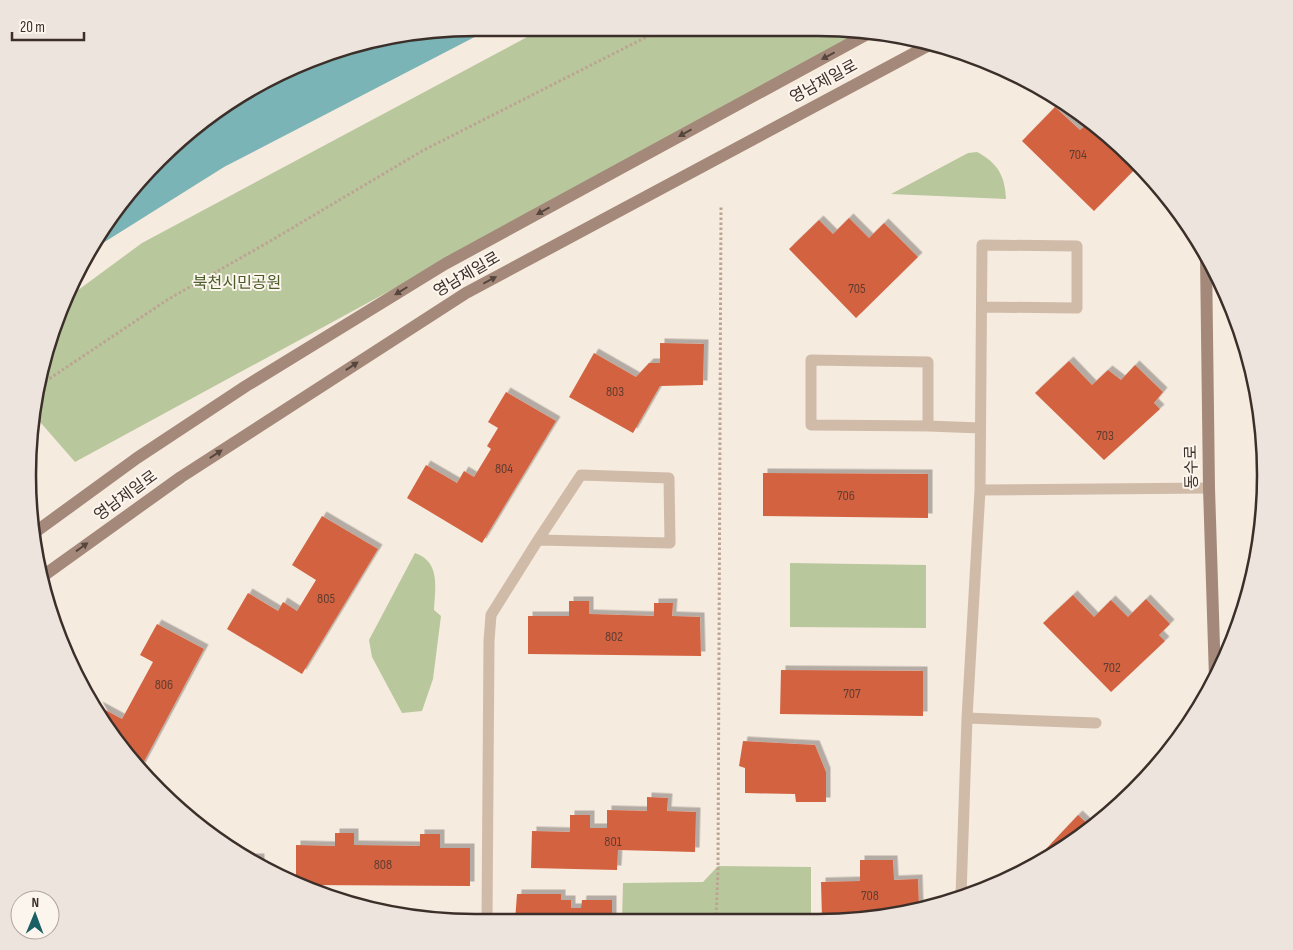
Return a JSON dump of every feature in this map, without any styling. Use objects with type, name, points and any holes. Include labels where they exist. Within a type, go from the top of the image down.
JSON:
[{"type":"street","name":"영남제일로","points":[[40,529],[137,458],[238,391],[445,264],[859,38]]},
{"type":"street","name":"영남제일로","points":[[48,573],[181,477],[466,293],[921,49]]},
{"type":"street","name":"동수로","points":[[1206,271],[1208,488],[1214,663]]},
{"type":"lane","points":[[961,889],[967,718],[980,490],[982,245],[1077,246],[1076,308],[982,307]]},
{"type":"lane","points":[[928,426],[928,362],[811,360],[811,425],[980,428]]},
{"type":"lane","points":[[487,914],[488,641],[491,614],[538,540],[581,475],[669,478],[670,543],[538,540]]},
{"type":"lane","points":[[980,490],[1208,488]]},
{"type":"lane","points":[[967,718],[1096,723]]},
{"type":"path","points":[[47,379],[167,300],[422,151],[648,36]]},
{"type":"path","points":[[716,914],[721,206]]},
{"type":"green space","name":"북천시민공원","points":[[529,36],[818,36],[855,38],[75,462],[40,421],[51,361],[77,291],[142,243]]},
{"type":"green space","points":[[977,152],[990,161],[999,171],[1004,184],[1006,199],[891,194],[968,153]]},
{"type":"green space","points":[[415,553],[423,557],[433,569],[435,577],[434,610],[441,616],[433,679],[422,711],[402,713],[372,657],[369,640]]},
{"type":"green space","points":[[790,563],[926,565],[926,628],[790,627]]},
{"type":"green space","points":[[718,866],[811,867],[811,914],[622,914],[623,883],[703,882]]},
{"type":"water","points":[[477,36],[224,167],[103,243],[145,186],[186,145],[231,110],[281,81],[361,51],[418,40]]},
{"type":"building","points":[[1055,107],[1080,130],[1085,127],[1133,171],[1094,211],[1022,141]]},
{"type":"building","points":[[849,218],[869,238],[884,223],[918,257],[856,318],[789,249],[819,220],[833,234]]},
{"type":"building","points":[[660,343],[704,344],[703,385],[660,386],[633,433],[569,397],[594,353],[636,377],[649,363],[660,363]]},
{"type":"building","points":[[1069,361],[1092,385],[1108,370],[1121,380],[1135,365],[1163,392],[1154,403],[1160,409],[1104,460],[1035,393]]},
{"type":"building","points":[[506,392],[556,421],[482,543],[407,498],[426,465],[457,483],[464,471],[474,477],[491,449],[487,446],[498,428],[488,422]]},
{"type":"building","points":[[763,473],[928,474],[928,518],[763,516]]},
{"type":"building","points":[[322,516],[378,549],[302,674],[227,629],[248,593],[278,611],[283,602],[297,611],[316,580],[292,565]]},
{"type":"building","points":[[1073,595],[1094,617],[1111,600],[1128,617],[1146,599],[1170,624],[1159,635],[1165,641],[1111,692],[1043,623]]},
{"type":"building","points":[[569,601],[589,601],[589,614],[654,616],[654,603],[673,603],[672,616],[700,617],[701,656],[528,654],[528,616],[569,616]]},
{"type":"building","points":[[157,624],[204,649],[144,762],[104,709],[122,719],[153,662],[140,655]]},
{"type":"building","points":[[781,670],[923,671],[923,716],[780,714]]},
{"type":"building","points":[[743,741],[815,745],[826,772],[826,802],[796,802],[795,794],[745,793],[745,768],[739,766]]},
{"type":"building","points":[[647,797],[668,798],[667,811],[696,812],[695,852],[618,850],[617,870],[531,868],[532,831],[570,832],[570,815],[590,815],[590,828],[607,828],[607,810],[647,811]]},
{"type":"building","points":[[1078,815],[1086,822],[1062,840],[1046,849]]},
{"type":"building","points":[[335,833],[354,833],[354,845],[420,846],[420,834],[440,834],[440,848],[470,848],[470,886],[321,885],[296,875],[296,845],[335,846]]},
{"type":"building","points":[[860,860],[893,860],[894,880],[918,879],[919,902],[875,910],[822,914],[821,882],[860,881]]},
{"type":"building","points":[[517,894],[561,894],[561,900],[571,900],[571,908],[581,908],[582,900],[612,900],[612,914],[516,914]]}]
